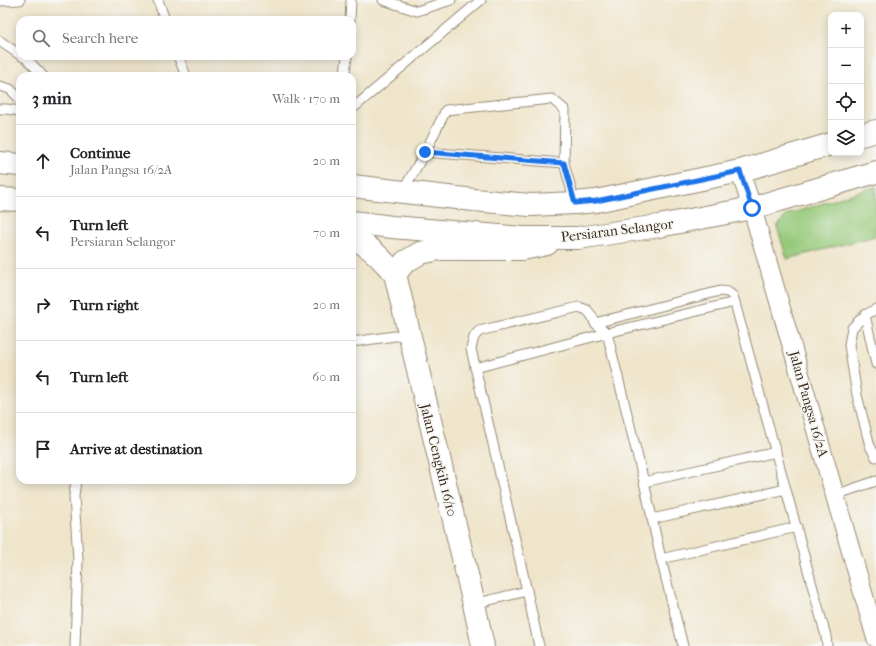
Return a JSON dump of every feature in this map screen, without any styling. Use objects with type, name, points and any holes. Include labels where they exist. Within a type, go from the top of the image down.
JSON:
[{"type":"main road","points":[[864,134],[876,131]]},
{"type":"main road","points":[[356,186],[474,200],[530,204],[575,203],[596,201],[740,171],[828,145]]},
{"type":"main road","points":[[0,163],[16,165]]},
{"type":"main road","name":"Persiaran Selangor","points":[[356,222],[523,238],[578,238],[659,226],[752,208],[876,172]]},
{"type":"main road","points":[[0,199],[16,200]]},
{"type":"main road","points":[[356,240],[378,255],[394,274],[405,262],[420,253],[440,249],[523,248],[578,238]]},
{"type":"main road","name":"Jalan Cengkih 16/10","points":[[394,274],[483,646]]},
{"type":"street","name":"Jalan Pangsa 16/2A","points":[[740,171],[876,638]]},
{"type":"lane","points":[[0,1],[20,0]]},
{"type":"lane","points":[[158,0],[164,16]]},
{"type":"lane","points":[[350,16],[351,0]]},
{"type":"lane","points":[[383,0],[417,11],[451,0]]},
{"type":"lane","points":[[356,106],[481,0]]},
{"type":"lane","points":[[0,41],[16,52]]},
{"type":"lane","points":[[28,60],[39,72]]},
{"type":"lane","points":[[180,60],[184,72]]},
{"type":"lane","points":[[346,72],[347,60]]},
{"type":"lane","points":[[0,86],[10,89],[16,95]]},
{"type":"lane","points":[[402,192],[425,152],[446,110],[552,99],[565,110],[564,163],[575,203]]},
{"type":"lane","points":[[0,109],[16,110]]},
{"type":"lane","points":[[425,152],[564,163]]},
{"type":"lane","points":[[595,323],[720,291],[728,292],[733,296],[797,527],[826,636],[827,646]]},
{"type":"lane","points":[[475,368],[607,333],[735,302]]},
{"type":"lane","points":[[539,646],[471,349],[474,338],[479,330],[578,307],[587,310],[595,323],[607,333],[683,646]]},
{"type":"lane","points":[[876,309],[865,314],[852,328],[849,345],[857,395],[870,446],[876,457]]},
{"type":"lane","points":[[865,314],[876,364]]},
{"type":"lane","points":[[356,341],[409,334]]},
{"type":"lane","points":[[644,482],[776,452]]},
{"type":"lane","points":[[835,495],[876,481]]},
{"type":"lane","points":[[75,646],[78,560],[74,496],[76,484]]},
{"type":"lane","points":[[652,519],[786,489]]},
{"type":"lane","points":[[661,559],[797,527]]},
{"type":"lane","points":[[474,604],[527,591]]},
{"type":"green space","points":[[876,186],[876,236],[787,259],[777,227],[786,215]]},
{"type":"route","points":[[425,152],[564,163],[575,203],[596,201],[740,171],[752,208]]}]
